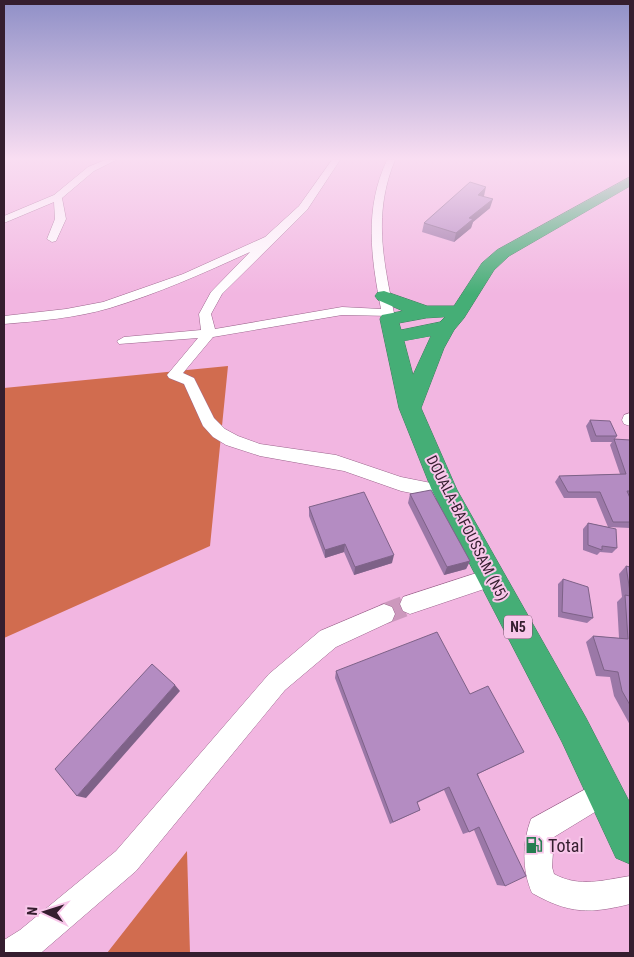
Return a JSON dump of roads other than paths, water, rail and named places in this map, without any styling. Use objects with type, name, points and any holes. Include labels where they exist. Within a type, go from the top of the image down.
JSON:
[{"type":"highway","points":[[410,408],[434,348],[488,267],[503,253],[588,205]]},
{"type":"highway","points":[[389,316],[426,312],[452,319]]},
{"type":"highway","points":[[389,316],[452,319]]},
{"type":"highway","name":"DOUALA-BAFOUSSAM (N5)","points":[[389,316],[410,408],[446,493],[492,577],[630,844]]},
{"type":"street","points":[[4,220],[39,205]]},
{"type":"street","points":[[52,238],[61,224],[62,214],[59,205]]},
{"type":"street","points":[[209,334],[205,314],[210,302],[234,272],[305,205]]},
{"type":"street","points":[[124,341],[176,335],[209,334],[342,311],[389,316],[378,256],[377,205]]},
{"type":"street","points":[[4,320],[66,313],[106,305],[187,277],[269,239]]},
{"type":"street","points":[[209,334],[174,374],[191,384],[199,405],[217,432],[250,447],[277,454],[335,462],[360,468],[401,484],[446,493]]},
{"type":"street","points":[[410,604],[492,577]]},
{"type":"street","points":[[10,953],[31,941],[126,861],[277,682],[328,639],[384,614]]},
{"type":"street","points":[[604,792],[540,829],[538,867],[542,883],[561,895],[591,899],[630,890]]},
{"type":"tunnel","points":[[384,614],[410,604]]},
{"type":"place","name":"Total","points":[[534,845]]}]
